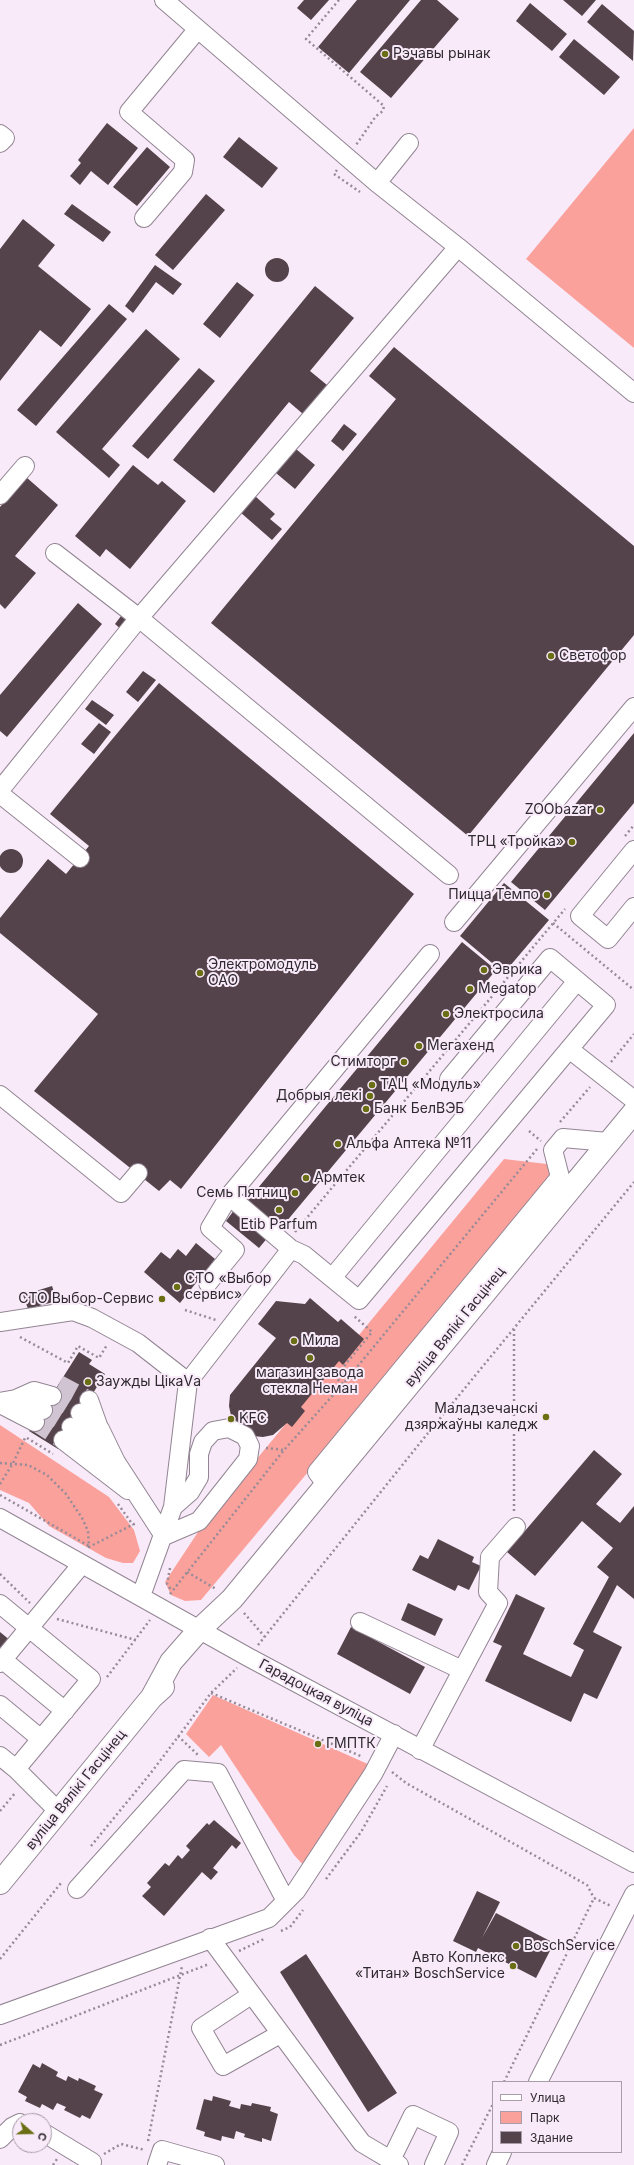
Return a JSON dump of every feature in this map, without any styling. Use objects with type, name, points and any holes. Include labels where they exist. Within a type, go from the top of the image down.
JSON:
[{"type":"main road","name":"вуліца Вялікі Гасцінец","points":[[0,1883],[152,1697],[182,1670],[205,1633],[231,1600],[634,1112]]},
{"type":"street","points":[[164,0],[377,184],[458,246],[634,393]]},
{"type":"street","points":[[144,218],[183,172],[185,160],[129,112],[197,30]]},
{"type":"street","points":[[0,134],[5,138],[0,143]]},
{"type":"street","points":[[377,184],[409,143]]},
{"type":"street","points":[[0,790],[139,618],[458,246]]},
{"type":"street","points":[[0,495],[25,466]]},
{"type":"street","points":[[55,553],[139,618],[449,875]]},
{"type":"street","points":[[454,922],[634,707]]},
{"type":"street","points":[[0,794],[80,858]]},
{"type":"street","points":[[629,844],[580,916],[608,939],[634,907]]},
{"type":"street","points":[[208,1283],[235,1250],[210,1228],[230,1196],[430,954]]},
{"type":"street","points":[[230,1196],[288,1247],[304,1255],[359,1300],[606,1005],[550,958],[448,1079]]},
{"type":"street","points":[[332,1278],[578,981]]},
{"type":"street","points":[[569,1049],[634,1100]]},
{"type":"street","points":[[0,1095],[120,1193],[138,1173]]},
{"type":"street","points":[[326,1484],[317,1472],[560,1177],[553,1150],[563,1138],[608,1142]]},
{"type":"street","points":[[141,1596],[164,1536],[173,1507],[188,1382],[288,1247]]},
{"type":"street","points":[[0,1322],[73,1311],[92,1318],[138,1343],[188,1382]]},
{"type":"street","points":[[5,1402],[34,1391],[44,1406]]},
{"type":"street","points":[[5,1402],[44,1406]]},
{"type":"street","points":[[76,1420],[100,1429],[116,1462],[164,1536]]},
{"type":"street","points":[[76,1420],[116,1462]]},
{"type":"street","points":[[76,1420],[142,1500]]},
{"type":"street","points":[[164,1536],[199,1521],[248,1459],[250,1446],[246,1436],[229,1428],[214,1431],[203,1442],[198,1454],[199,1477],[190,1492],[173,1507]]},
{"type":"street","name":"Гарадоцкая вуліца","points":[[0,1518],[248,1657],[634,1863]]},
{"type":"street","points":[[420,1750],[498,1603],[488,1592],[490,1557],[516,1527]]},
{"type":"street","points":[[65,1711],[1,1662],[82,1564]]},
{"type":"street","points":[[0,1604],[91,1680],[41,1739],[21,1774]]},
{"type":"street","points":[[360,1622],[462,1670]]},
{"type":"street","points":[[0,1705],[41,1739]]},
{"type":"street","points":[[0,2016],[183,1950],[210,1938],[269,1918],[296,1891],[378,1765],[394,1734]]},
{"type":"street","points":[[0,1756],[21,1774],[59,1812]]},
{"type":"street","points":[[71,1884],[184,1770],[218,1774],[286,1901]]},
{"type":"street","points":[[539,2081],[634,1894]]},
{"type":"street","points":[[210,1938],[362,2143],[395,2163],[412,2115],[448,2132],[434,2165]]},
{"type":"street","points":[[251,1995],[201,2028],[223,2066],[280,2034]]},
{"type":"street","points":[[0,2139],[12,2126]]},
{"type":"street","points":[[52,2138],[92,2162]]},
{"type":"street","points":[[496,2165],[502,2153]]},
{"type":"street","points":[[155,2155],[215,2165]]},
{"type":"path","points":[[629,844],[634,825]]},
{"type":"path","points":[[288,1247],[568,904]]},
{"type":"path","points":[[553,923],[634,990]]},
{"type":"path","points":[[557,1126],[634,1034]]},
{"type":"path","points":[[529,1132],[542,1142]]},
{"type":"path","points":[[106,1679],[172,1591],[284,1450],[344,1384],[547,1137]]},
{"type":"path","points":[[90,1848],[150,1774],[211,1693],[248,1657],[265,1637],[514,1328],[634,1182]]},
{"type":"path","points":[[185,1310],[223,1322]]},
{"type":"path","points":[[344,1384],[336,1377],[372,1332],[348,1311]]},
{"type":"path","points":[[514,1328],[514,1511],[516,1527]]},
{"type":"path","points":[[17,1336],[24,1337],[68,1363],[78,1346],[99,1358],[116,1331]]},
{"type":"path","points":[[0,1484],[44,1406]]},
{"type":"path","points":[[0,1462],[28,1465],[47,1475],[66,1494],[88,1531],[89,1547]]},
{"type":"path","points":[[0,1495],[89,1547]]},
{"type":"path","points":[[89,1547],[152,1516]]},
{"type":"path","points":[[172,1561],[167,1584],[172,1591]]},
{"type":"path","points":[[187,1572],[231,1600],[265,1637]]},
{"type":"path","points":[[211,1693],[346,1749],[394,1773],[406,1783],[587,1885],[594,1898],[624,1912]]},
{"type":"path","points":[[0,1811],[21,1774]]},
{"type":"path","points":[[0,1959],[71,1884]]},
{"type":"path","points":[[504,2081],[594,1898]]},
{"type":"path","points":[[92,2162],[121,2144],[155,2155],[182,1975],[183,1950]]},
{"type":"path","points":[[462,2165],[492,2106]]},
{"type":"green space","points":[[634,128],[634,348],[526,259]]},
{"type":"green space","points":[[504,1159],[564,1166],[201,1600],[185,1601],[171,1595],[165,1582],[204,1523]]},
{"type":"green space","points":[[0,1425],[109,1497],[134,1530],[140,1551],[133,1563],[123,1563],[106,1558],[49,1526],[29,1503],[0,1490]]},
{"type":"green space","points":[[213,1695],[370,1765],[306,1868],[294,1855],[221,1745],[209,1757],[186,1734]]},
{"type":"building","points":[[304,0],[329,0],[311,20],[297,8]]},
{"type":"building","points":[[357,0],[410,0],[349,73],[318,47]]},
{"type":"building","points":[[421,0],[437,0],[459,19],[391,98],[360,72]]},
{"type":"building","points":[[563,0],[596,0],[582,16]]},
{"type":"building","points":[[530,3],[567,34],[552,51],[516,21]]},
{"type":"building","points":[[602,4],[634,31],[633,61],[587,22]]},
{"type":"building","points":[[574,39],[620,77],[604,95],[559,57]]},
{"type":"building","points":[[107,123],[138,148],[108,185],[91,171],[80,185],[70,176],[81,163],[78,160]]},
{"type":"building","points":[[239,137],[278,168],[262,188],[223,157]]},
{"type":"building","points":[[147,147],[170,167],[137,206],[113,187]]},
{"type":"building","points":[[206,194],[225,210],[173,270],[155,255]]},
{"type":"building","points":[[72,204],[111,232],[103,242],[64,214]]},
{"type":"building","points":[[23,219],[55,245],[38,266],[91,309],[61,347],[40,330],[0,381],[0,249]]},
{"type":"building","points":[[277,258],[282,259],[288,265],[288,275],[282,281],[277,282],[272,281],[266,275],[265,270],[266,265],[272,259]]},
{"type":"building","points":[[155,265],[182,284],[173,295],[156,282],[133,313],[125,306]]},
{"type":"building","points":[[237,282],[254,295],[220,338],[203,324]]},
{"type":"building","points":[[315,286],[354,318],[310,371],[327,385],[303,414],[289,402],[214,493],[173,460]]},
{"type":"building","points":[[109,304],[127,319],[36,426],[17,410]]},
{"type":"building","points":[[146,329],[180,359],[102,449],[120,465],[109,478],[56,432]]},
{"type":"building","points":[[394,347],[634,546],[634,635],[468,836],[211,623],[396,399],[369,376]]},
{"type":"building","points":[[199,368],[215,381],[148,459],[132,446]]},
{"type":"building","points":[[344,424],[357,434],[343,451],[331,441]]},
{"type":"building","points":[[296,449],[315,465],[295,489],[276,473]]},
{"type":"building","points":[[133,465],[158,485],[162,481],[186,501],[130,569],[106,549],[100,557],[75,536]]},
{"type":"building","points":[[26,477],[58,505],[15,556],[36,573],[5,609],[0,604],[0,507]]},
{"type":"building","points":[[255,496],[275,514],[270,519],[282,529],[272,540],[240,512]]},
{"type":"building","points":[[78,603],[102,624],[7,737],[0,731],[0,695]]},
{"type":"building","points":[[121,616],[130,623],[123,631],[115,624]]},
{"type":"building","points":[[143,671],[156,680],[138,702],[126,692]]},
{"type":"building","name":"Электромодуль ОАО","points":[[159,683],[414,894],[181,1189],[170,1180],[159,1191],[34,1091],[98,1014],[0,933],[0,918],[48,859],[66,874],[89,846],[50,814]]},
{"type":"building","points":[[92,700],[114,715],[106,725],[85,709]]},
{"type":"building","points":[[99,723],[111,732],[94,754],[81,744]]},
{"type":"building","name":"ТРЦ «Тройка»","points":[[634,733],[634,803],[545,910],[511,882]]},
{"type":"building","points":[[11,849],[16,850],[22,856],[22,866],[16,872],[11,873],[6,872],[0,866],[-1,861],[0,856],[6,850]]},
{"type":"building","points":[[504,883],[549,920],[504,973],[460,936]]},
{"type":"building","name":"ТАЦ «Модуль»","points":[[462,942],[496,970],[281,1228],[248,1200]]},
{"type":"building","points":[[235,1209],[269,1236],[259,1248],[226,1221]]},
{"type":"building","name":"СТО «Выбор сервис»","points":[[196,1243],[215,1259],[180,1303],[144,1272],[161,1252],[170,1259],[178,1249],[186,1256]]},
{"type":"building","points":[[52,1286],[57,1301],[28,1309],[23,1295]]},
{"type":"building","points":[[310,1298],[338,1322],[341,1319],[364,1339],[343,1365],[339,1361],[301,1407],[305,1411],[292,1427],[287,1423],[273,1435],[263,1437],[253,1436],[235,1425],[229,1406],[230,1395],[276,1338],[258,1324],[276,1301],[305,1304]]},
{"type":"building","points":[[79,1352],[92,1360],[89,1364],[105,1374],[58,1449],[29,1431]]},
{"type":"building","points":[[594,1450],[622,1474],[596,1504],[620,1523],[634,1506],[634,1599],[617,1585],[593,1632],[622,1647],[597,1699],[584,1693],[571,1722],[485,1681],[502,1646],[493,1642],[516,1594],[545,1608],[523,1654],[571,1677],[584,1650],[573,1644],[609,1577],[597,1567],[613,1548],[582,1521],[535,1576],[507,1552]]},
{"type":"building","points":[[438,1539],[474,1557],[472,1562],[481,1566],[469,1590],[458,1585],[455,1591],[412,1570],[420,1555],[428,1559]]},
{"type":"building","points":[[408,1603],[443,1619],[435,1636],[401,1620]]},
{"type":"building","points":[[351,1627],[425,1667],[410,1694],[337,1654]]},
{"type":"building","points":[[0,1632],[11,1641],[0,1655]]},
{"type":"building","points":[[214,1820],[241,1843],[236,1849],[232,1845],[213,1868],[218,1872],[211,1880],[202,1872],[164,1916],[142,1896],[151,1887],[147,1883],[165,1863],[169,1866],[178,1855],[182,1859],[190,1850],[186,1846],[207,1823],[209,1825]]},
{"type":"building","name":"BoschService","points":[[477,1891],[500,1902],[482,1938],[496,1913],[554,1943],[536,1978],[478,1948],[476,1952],[453,1941]]},
{"type":"building","points":[[306,1954],[397,2093],[368,2112],[280,1972]]},
{"type":"building","points":[[42,2063],[58,2072],[56,2076],[66,2081],[68,2076],[78,2081],[79,2078],[96,2086],[94,2090],[103,2094],[90,2119],[82,2115],[80,2118],[64,2110],[66,2107],[57,2103],[53,2110],[42,2104],[40,2108],[25,2101],[27,2097],[18,2092],[33,2064],[40,2068]]},
{"type":"building","points":[[213,2096],[231,2101],[229,2106],[240,2109],[241,2104],[251,2106],[252,2103],[271,2107],[270,2111],[278,2114],[271,2141],[262,2138],[262,2142],[244,2137],[245,2134],[236,2131],[234,2139],[222,2136],[221,2141],[204,2136],[205,2132],[196,2129],[204,2099],[212,2101]]},
{"type":"tunnel","points":[[59,1384],[89,1400]]},
{"type":"tunnel","points":[[52,1396],[80,1413]]},
{"type":"tunnel","points":[[43,1410],[71,1427]]},
{"type":"tunnel","points":[[35,1422],[63,1440]]},
{"type":"place","name":"Рэчавы рынак","points":[[385,54]]},
{"type":"place","name":"Светофор","points":[[551,656]]},
{"type":"place","name":"ZOObazar","points":[[600,810]]},
{"type":"place","name":"ТРЦ «Тройка»","points":[[572,842]]},
{"type":"place","name":"Пицца Темпо","points":[[547,895]]},
{"type":"place","name":"Эврика","points":[[484,970]]},
{"type":"place","name":"Электромодуль ОАО","points":[[200,973]]},
{"type":"place","name":"Megatop","points":[[470,989]]},
{"type":"place","name":"Электросила","points":[[446,1014]]},
{"type":"place","name":"Мегахенд","points":[[419,1046]]},
{"type":"place","name":"Стимторг","points":[[404,1062]]},
{"type":"place","name":"ТАЦ «Модуль»","points":[[372,1085]]},
{"type":"place","name":"Добрыя лекі","points":[[370,1096]]},
{"type":"place","name":"Банк БелВЭБ","points":[[366,1109]]},
{"type":"place","name":"Альфа Аптека №11","points":[[338,1144]]},
{"type":"place","name":"Армтек","points":[[306,1178]]},
{"type":"place","name":"Семь Пятниц","points":[[295,1193]]},
{"type":"place","name":"Etib Parfum","points":[[279,1210]]},
{"type":"place","name":"СТО «Выбор сервис»","points":[[177,1287]]},
{"type":"place","name":"СТО Выбор-Сервис","points":[[162,1299]]},
{"type":"place","name":"Мила","points":[[294,1341]]},
{"type":"place","name":"магазин завода стекла Неман","points":[[310,1358]]},
{"type":"place","name":"Заужды ЦікаVа","points":[[88,1382]]},
{"type":"place","name":"Маладзечанскі дзяржаўны каледж","points":[[546,1417]]},
{"type":"place","name":"KFC","points":[[231,1419]]},
{"type":"place","name":"ГМПТК","points":[[318,1744]]},
{"type":"place","name":"BoschService","points":[[516,1946]]},
{"type":"place","name":"Авто Коплекс «Титан» BoschService","points":[[513,1966]]}]
